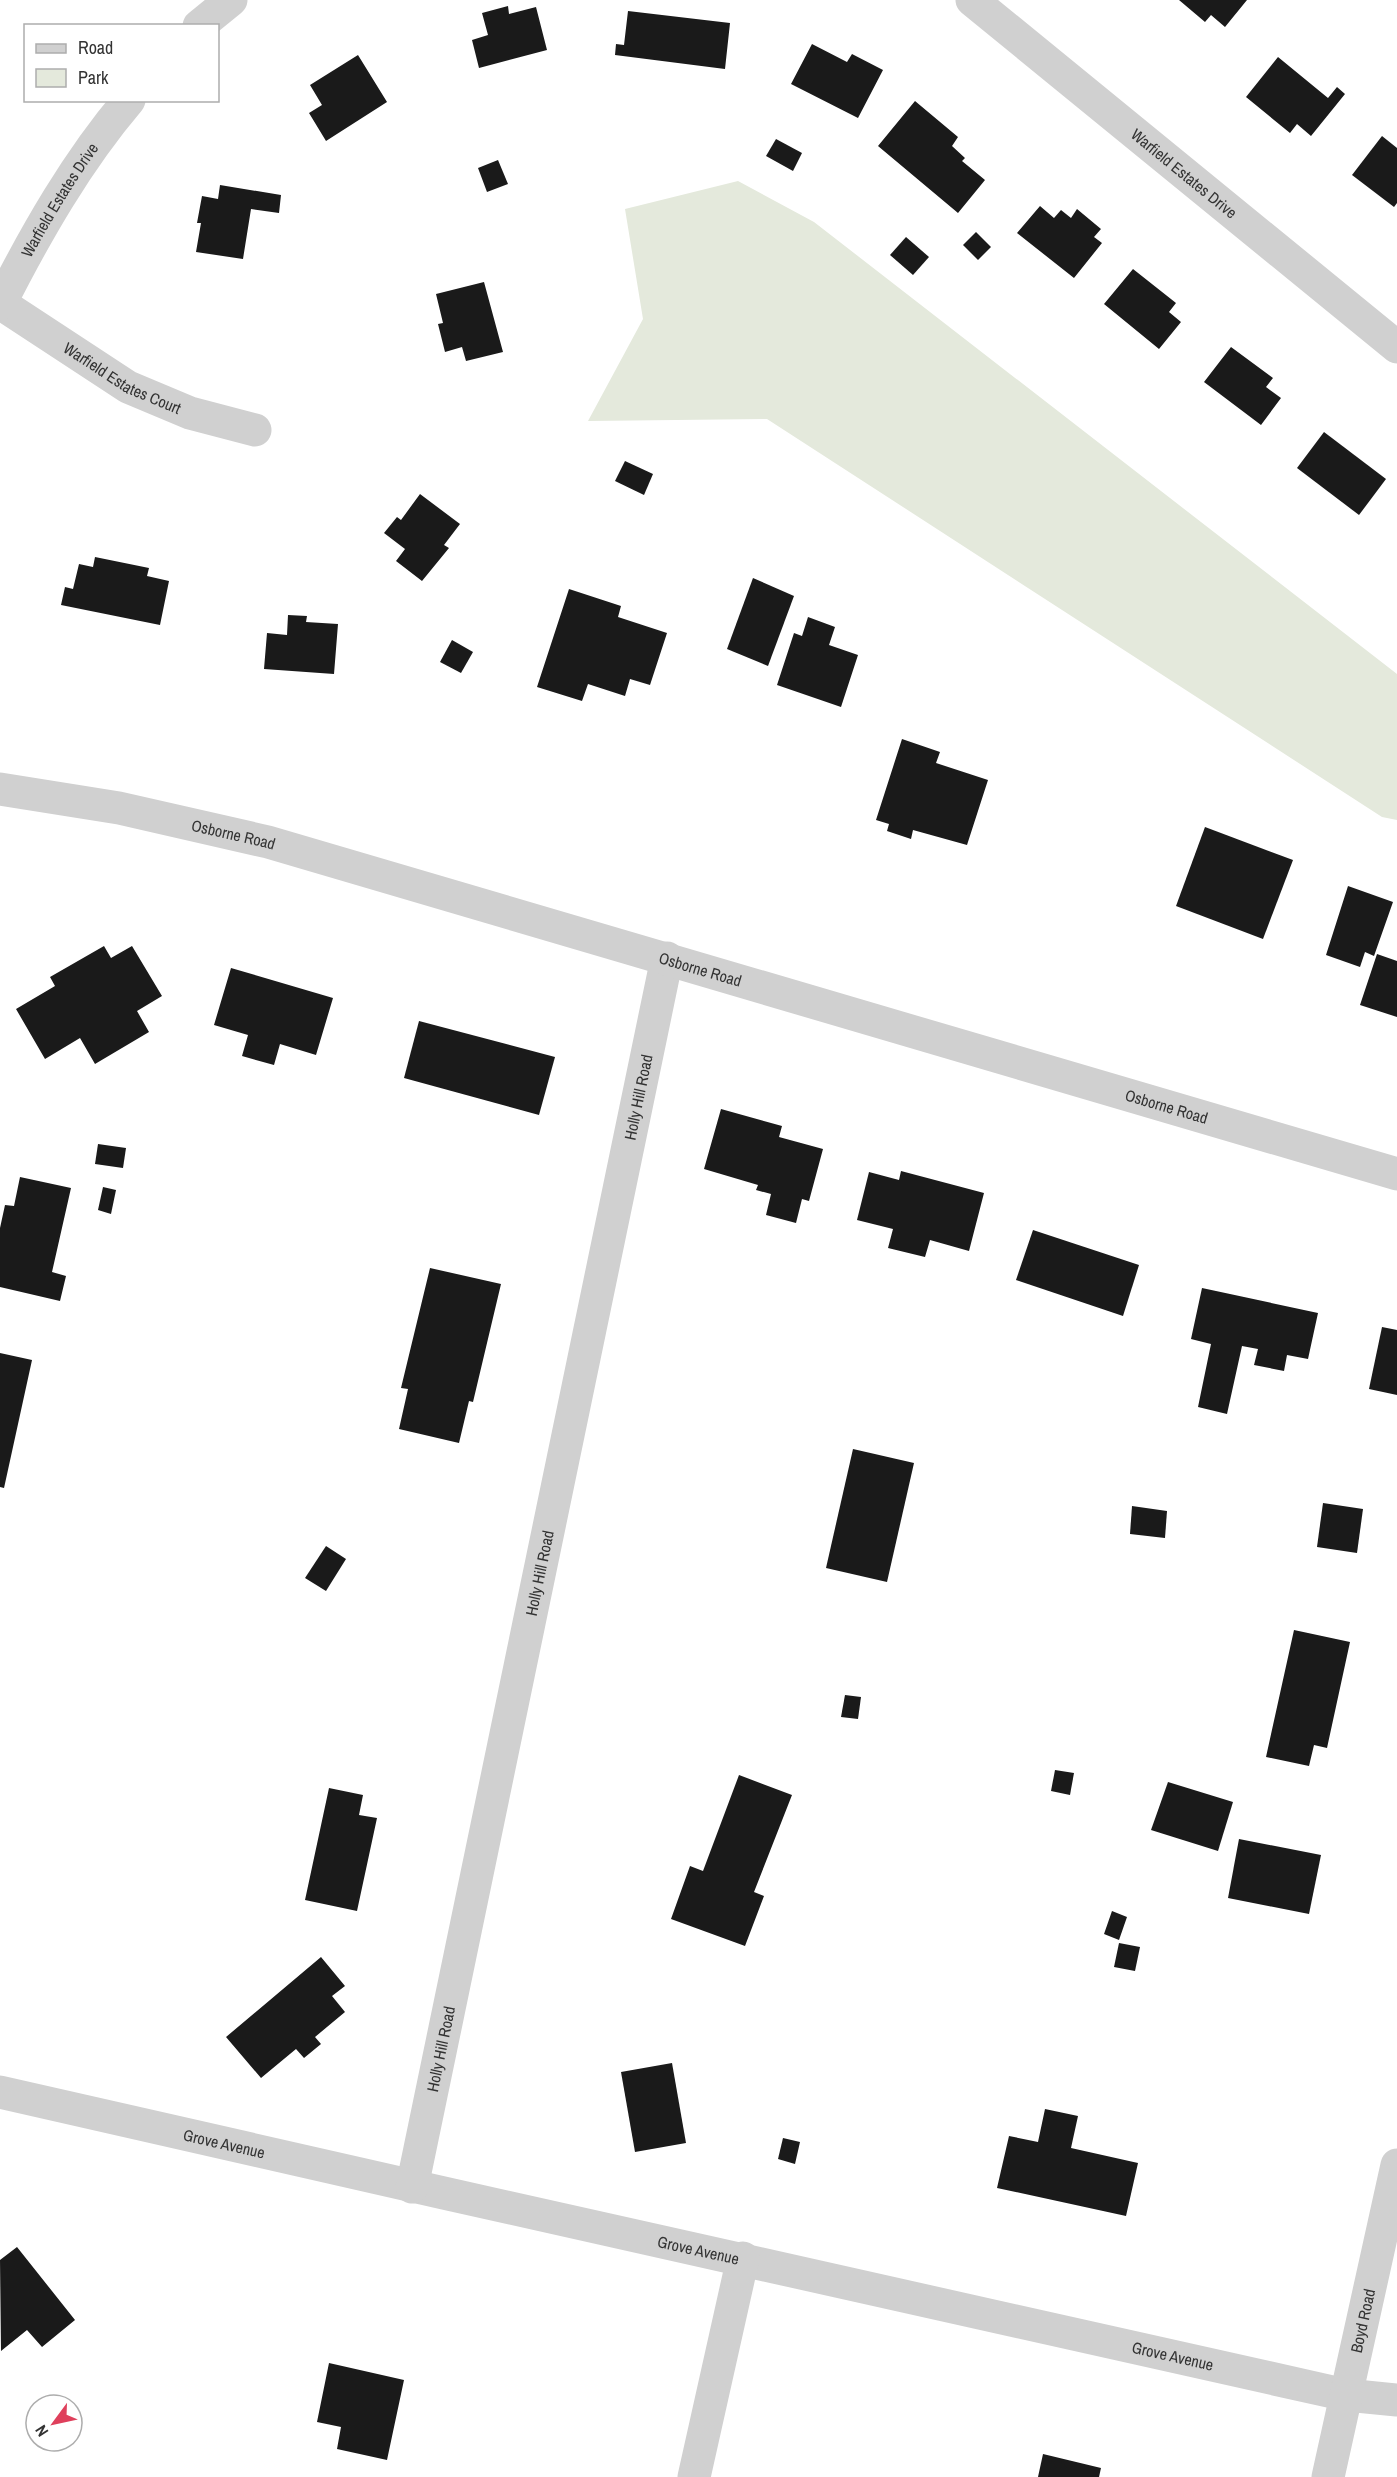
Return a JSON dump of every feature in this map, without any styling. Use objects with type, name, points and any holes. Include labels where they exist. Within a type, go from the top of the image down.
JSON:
[{"type":"street","points":[[201,24],[231,0]]},
{"type":"street","name":"Warfield Estates Drive","points":[[972,0],[1397,347]]},
{"type":"street","name":"Warfield Estates Drive","points":[[0,303],[57,201],[108,124],[127,102]]},
{"type":"street","name":"Warfield Estates Court","points":[[0,303],[129,387],[190,413],[255,430]]},
{"type":"street","name":"Osborne Road","points":[[0,789],[119,808],[268,842],[1397,1174]]},
{"type":"street","name":"Holly Hill Road","points":[[412,2187],[667,958]]},
{"type":"street","name":"Grove Avenue","points":[[0,2092],[412,2187],[743,2258],[1346,2395],[1397,2400]]},
{"type":"street","name":"Boyd Road","points":[[1328,2477],[1397,2165]]},
{"type":"street","points":[[694,2477],[743,2258]]},
{"type":"green space","points":[[738,181],[814,222],[1397,674],[1397,820],[1382,817],[767,419],[588,421],[643,319],[625,209]]},
{"type":"building","points":[[1179,0],[1247,0],[1225,27],[1211,15],[1205,22]]},
{"type":"building","points":[[508,6],[509,14],[536,7],[547,50],[479,68],[472,40],[488,35],[482,13]]},
{"type":"building","points":[[628,11],[730,23],[725,69],[615,55],[616,44],[624,45]]},
{"type":"building","points":[[812,44],[847,62],[852,54],[883,70],[858,118],[791,84]]},
{"type":"building","points":[[358,55],[387,102],[326,141],[309,113],[322,105],[310,85]]},
{"type":"building","points":[[1278,57],[1328,98],[1337,87],[1345,94],[1311,136],[1297,124],[1290,133],[1246,97]]},
{"type":"building","points":[[915,101],[958,137],[952,146],[965,158],[962,161],[985,180],[958,213],[878,146]]},
{"type":"building","points":[[1382,136],[1397,148],[1397,203],[1394,207],[1352,175]]},
{"type":"building","points":[[776,139],[802,153],[793,171],[766,156]]},
{"type":"building","points":[[498,160],[508,184],[487,192],[478,168]]},
{"type":"building","points":[[220,185],[281,195],[279,213],[251,209],[243,259],[196,252],[201,223],[197,223],[202,196],[218,199]]},
{"type":"building","points":[[1040,206],[1054,218],[1061,210],[1071,218],[1077,209],[1101,229],[1094,237],[1102,243],[1074,278],[1017,233]]},
{"type":"building","points":[[976,232],[991,247],[978,260],[963,245]]},
{"type":"building","points":[[906,237],[929,257],[913,275],[890,255]]},
{"type":"building","points":[[1133,269],[1176,303],[1169,312],[1181,322],[1159,349],[1104,304]]},
{"type":"building","points":[[484,282],[503,352],[466,361],[462,347],[445,352],[438,324],[443,323],[436,294]]},
{"type":"building","points":[[1231,347],[1273,378],[1266,387],[1281,398],[1261,425],[1204,382]]},
{"type":"building","points":[[1324,432],[1386,479],[1359,515],[1297,468]]},
{"type":"building","points":[[625,461],[653,474],[644,495],[615,481]]},
{"type":"building","points":[[420,494],[460,524],[444,545],[449,548],[422,581],[396,561],[405,549],[384,533],[397,517],[401,520]]},
{"type":"building","points":[[95,557],[149,568],[147,576],[169,581],[160,625],[61,605],[65,587],[73,589],[79,564],[93,567]]},
{"type":"building","points":[[753,578],[794,596],[768,666],[727,649]]},
{"type":"building","points":[[569,589],[621,606],[618,617],[667,633],[650,685],[630,679],[625,696],[588,684],[582,701],[537,687]]},
{"type":"building","points":[[288,615],[307,616],[306,622],[338,624],[334,674],[264,669],[267,633],[287,635]]},
{"type":"building","points":[[808,617],[835,627],[829,645],[858,655],[841,707],[777,685],[794,633],[802,636]]},
{"type":"building","points":[[452,640],[473,652],[461,673],[440,662]]},
{"type":"building","points":[[902,739],[940,752],[936,763],[988,780],[967,845],[913,830],[911,839],[887,831],[889,824],[876,820]]},
{"type":"building","points":[[1205,827],[1293,860],[1263,939],[1176,906]]},
{"type":"building","points":[[1348,886],[1393,902],[1374,956],[1365,952],[1360,967],[1326,955]]},
{"type":"building","points":[[104,946],[111,958],[132,946],[162,996],[137,1011],[149,1032],[95,1064],[80,1038],[45,1059],[16,1009],[55,986],[50,977]]},
{"type":"building","points":[[1377,954],[1397,961],[1397,1017],[1360,1005]]},
{"type":"building","points":[[231,968],[333,998],[316,1055],[280,1044],[274,1065],[242,1056],[248,1035],[214,1025]]},
{"type":"building","points":[[419,1021],[555,1057],[539,1115],[404,1078]]},
{"type":"building","points":[[721,1109],[782,1126],[779,1137],[823,1149],[809,1201],[802,1199],[796,1223],[766,1215],[771,1194],[756,1190],[758,1185],[704,1169]]},
{"type":"building","points":[[98,1144],[126,1148],[123,1168],[95,1164]]},
{"type":"building","points":[[901,1171],[984,1193],[969,1251],[930,1240],[925,1257],[888,1248],[893,1229],[857,1220],[869,1172],[899,1180]]},
{"type":"building","points":[[20,1177],[71,1188],[52,1272],[66,1276],[60,1301],[0,1287],[0,1228],[5,1205],[14,1206]]},
{"type":"building","points":[[103,1187],[116,1190],[111,1214],[98,1210]]},
{"type":"building","points":[[1033,1230],[1139,1265],[1123,1316],[1016,1280]]},
{"type":"building","points":[[430,1268],[501,1284],[473,1402],[469,1401],[459,1443],[399,1429],[408,1389],[401,1388]]},
{"type":"building","points":[[1202,1288],[1318,1313],[1308,1359],[1287,1355],[1284,1371],[1254,1365],[1258,1349],[1242,1346],[1227,1414],[1198,1407],[1211,1344],[1191,1339]]},
{"type":"building","points":[[1382,1327],[1397,1330],[1397,1395],[1369,1389]]},
{"type":"building","points":[[0,1353],[32,1360],[4,1488],[0,1487]]},
{"type":"building","points":[[853,1449],[914,1463],[887,1582],[826,1568]]},
{"type":"building","points":[[1323,1503],[1363,1509],[1357,1553],[1317,1547]]},
{"type":"building","points":[[1132,1506],[1167,1511],[1165,1538],[1130,1534]]},
{"type":"building","points":[[326,1546],[346,1559],[326,1591],[305,1578]]},
{"type":"building","points":[[1294,1630],[1350,1642],[1327,1748],[1314,1745],[1309,1766],[1266,1757]]},
{"type":"building","points":[[845,1695],[861,1697],[858,1719],[841,1717]]},
{"type":"building","points":[[1055,1770],[1074,1773],[1070,1795],[1051,1791]]},
{"type":"building","points":[[739,1775],[792,1795],[754,1892],[764,1896],[745,1946],[671,1919],[690,1866],[703,1871]]},
{"type":"building","points":[[1168,1782],[1233,1802],[1218,1851],[1151,1830]]},
{"type":"building","points":[[329,1788],[363,1795],[359,1815],[377,1818],[357,1911],[305,1900]]},
{"type":"building","points":[[1239,1839],[1321,1855],[1309,1914],[1228,1898]]},
{"type":"building","points":[[1112,1911],[1127,1917],[1119,1940],[1104,1934]]},
{"type":"building","points":[[1119,1943],[1140,1947],[1135,1971],[1114,1967]]},
{"type":"building","points":[[321,1957],[345,1986],[332,1996],[345,2012],[315,2037],[321,2044],[304,2058],[296,2049],[261,2078],[226,2037]]},
{"type":"building","points":[[672,2063],[686,2143],[635,2152],[621,2072]]},
{"type":"building","points":[[1045,2109],[1078,2116],[1071,2148],[1138,2163],[1126,2216],[997,2188],[1009,2136],[1038,2142]]},
{"type":"building","points":[[783,2138],[800,2142],[795,2164],[778,2159]]},
{"type":"building","points":[[17,2247],[75,2320],[42,2347],[27,2330],[1,2351],[0,2260]]},
{"type":"building","points":[[329,2363],[404,2380],[387,2460],[337,2449],[341,2427],[317,2422]]},
{"type":"building","points":[[1043,2454],[1101,2468],[1099,2477],[1038,2477]]}]
